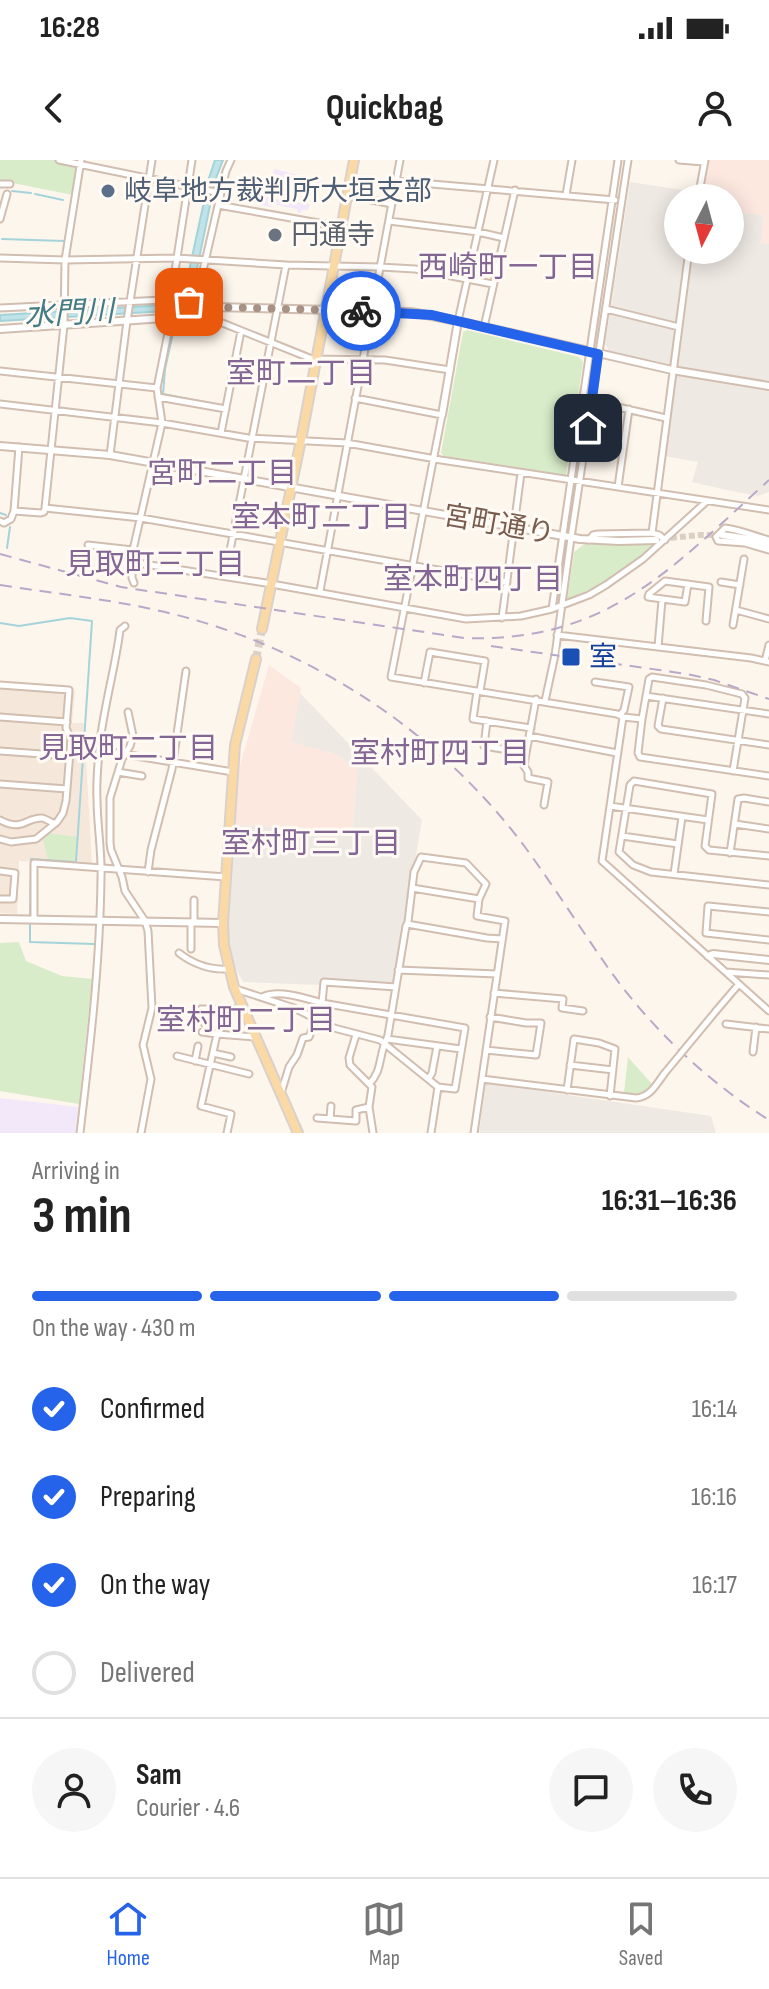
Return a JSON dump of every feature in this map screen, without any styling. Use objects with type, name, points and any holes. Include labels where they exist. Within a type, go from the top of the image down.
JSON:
[{"type":"main road","points":[[262,629],[354,160]]},
{"type":"main road","points":[[256,659],[235,745],[224,945],[234,987],[298,1133]]},
{"type":"street","points":[[59,160],[217,193]]},
{"type":"street","points":[[110,455],[127,318],[152,160]]},
{"type":"street","points":[[172,298],[192,160]]},
{"type":"street","points":[[196,308],[218,205],[217,193],[231,160]]},
{"type":"street","points":[[320,592],[400,160]]},
{"type":"street","points":[[494,160],[458,321],[391,677],[642,719]]},
{"type":"street","points":[[566,195],[572,160]]},
{"type":"street","points":[[545,701],[561,606],[571,479],[594,353],[618,160]]},
{"type":"street","points":[[552,609],[580,481],[594,353],[606,309],[628,160]]},
{"type":"street","points":[[679,160],[704,161],[700,184]]},
{"type":"street","points":[[14,511],[41,513],[45,508],[64,322],[65,260],[81,163]]},
{"type":"street","points":[[397,181],[621,201]]},
{"type":"street","points":[[0,184],[10,184]]},
{"type":"street","points":[[484,327],[515,190]]},
{"type":"street","points":[[0,219],[7,194]]},
{"type":"street","points":[[347,195],[392,204]]},
{"type":"street","points":[[218,205],[341,227]]},
{"type":"street","points":[[389,221],[504,238]]},
{"type":"street","points":[[0,258],[176,258],[286,265],[334,264],[415,269],[493,284]]},
{"type":"street","points":[[652,533],[687,264]]},
{"type":"street","points":[[225,576],[286,265]]},
{"type":"street","points":[[0,308],[129,304],[172,298],[188,301],[205,316],[312,359],[414,364],[450,370]]},
{"type":"street","points":[[0,329],[64,322],[171,318],[180,317],[196,308],[213,307],[411,312],[672,370],[769,386]]},
{"type":"street","points":[[606,309],[679,327]]},
{"type":"street","points":[[134,583],[131,562],[162,423],[157,388],[171,318]]},
{"type":"street","points":[[221,433],[241,331]]},
{"type":"street","points":[[0,371],[157,388]]},
{"type":"street","points":[[158,397],[226,409]]},
{"type":"street","points":[[355,398],[442,415]]},
{"type":"street","points":[[591,401],[666,418]]},
{"type":"street","points":[[0,404],[162,423],[252,438],[347,443],[432,459],[769,510]]},
{"type":"street","points":[[618,487],[629,409]]},
{"type":"street","name":"宮町通り","points":[[0,446],[110,455],[567,537],[656,540]]},
{"type":"street","points":[[0,521],[4,523],[11,519],[14,511],[19,447]]},
{"type":"street","points":[[502,618],[521,473]]},
{"type":"street","points":[[277,585],[466,619],[502,618],[552,609],[589,595],[626,573],[708,500]]},
{"type":"street","points":[[45,508],[141,518],[507,582]]},
{"type":"street","points":[[725,528],[742,530],[769,545],[718,541],[716,537],[725,528]]},
{"type":"street","points":[[589,540],[598,534],[652,533],[665,540]]},
{"type":"street","points":[[722,535],[769,545]]},
{"type":"street","points":[[88,545],[133,550]]},
{"type":"street","points":[[733,625],[744,559]]},
{"type":"street","points":[[131,562],[266,583]]},
{"type":"street","points":[[688,584],[685,602],[648,597],[665,581],[688,584],[709,587],[706,621]]},
{"type":"street","points":[[721,582],[740,585]]},
{"type":"street","points":[[658,647],[662,600]]},
{"type":"street","points":[[736,610],[769,619]]},
{"type":"street","points":[[80,1133],[96,993],[101,868],[97,799],[99,750],[120,630],[125,626]]},
{"type":"street","points":[[557,635],[767,662],[769,645]]},
{"type":"street","points":[[424,683],[430,652],[485,661],[473,719],[531,728]]},
{"type":"street","points":[[148,872],[167,790],[186,671]]},
{"type":"street","points":[[733,771],[745,698],[742,694],[706,685],[649,679],[638,753],[640,757],[733,771],[769,776]]},
{"type":"street","points":[[595,682],[629,687],[622,716],[602,861],[769,1011]]},
{"type":"street","points":[[0,685],[69,690],[66,728],[71,739],[63,813],[36,839],[11,842],[0,839]]},
{"type":"street","points":[[646,696],[769,714]]},
{"type":"street","points":[[663,698],[658,726],[661,729],[769,745]]},
{"type":"street","points":[[536,699],[524,766],[528,778],[548,782],[544,805]]},
{"type":"street","points":[[128,712],[133,736],[118,772],[108,817],[111,850],[125,891],[148,931],[152,1008],[143,1045],[151,1079],[141,1133]]},
{"type":"street","points":[[0,717],[67,722]]},
{"type":"street","points":[[487,721],[484,746],[526,753]]},
{"type":"street","points":[[529,736],[617,753]]},
{"type":"street","points":[[99,750],[233,772]]},
{"type":"street","points":[[0,751],[70,756]]},
{"type":"street","points":[[118,772],[142,776]]},
{"type":"street","points":[[769,856],[709,850],[705,846],[712,794],[634,781],[630,785],[619,852],[633,865],[651,872],[769,885]]},
{"type":"street","points":[[0,784],[67,789]]},
{"type":"street","points":[[730,853],[738,799],[769,802]]},
{"type":"street","points":[[610,806],[708,820]]},
{"type":"street","points":[[674,874],[682,817]]},
{"type":"street","points":[[0,820],[6,824],[20,825],[42,818],[55,824]]},
{"type":"street","points":[[735,824],[769,829]]},
{"type":"street","points":[[622,836],[678,844]]},
{"type":"street","points":[[369,1084],[380,1068],[392,1016],[414,872],[421,857],[466,863],[486,884],[479,899],[477,916],[505,921],[474,1133]]},
{"type":"street","points":[[34,919],[34,863],[227,877]]},
{"type":"street","points":[[0,871],[15,873],[13,899],[0,899]]},
{"type":"street","points":[[412,888],[479,899]]},
{"type":"street","points":[[191,949],[194,900]]},
{"type":"street","points":[[769,912],[708,906],[706,933],[769,940]]},
{"type":"street","points":[[0,919],[223,923]]},
{"type":"street","points":[[407,924],[502,939]]},
{"type":"street","points":[[179,953],[203,966],[228,969]]},
{"type":"street","points":[[708,956],[769,960]]},
{"type":"street","points":[[398,970],[497,974]]},
{"type":"street","points":[[726,972],[769,975]]},
{"type":"street","points":[[322,1003],[324,982],[396,987]]},
{"type":"street","points":[[482,1079],[644,1098],[739,984]]},
{"type":"street","points":[[234,987],[241,992],[294,1008],[356,1035],[462,1049]]},
{"type":"street","points":[[494,993],[563,999],[562,1008],[583,1011]]},
{"type":"street","points":[[262,997],[267,994],[299,996],[322,1003],[465,1028],[455,1089],[438,1087],[386,1041]]},
{"type":"street","points":[[201,1009],[243,1009]]},
{"type":"street","points":[[204,1023],[222,1025],[222,1009]]},
{"type":"street","points":[[486,1050],[536,1055],[541,1023],[490,1017]]},
{"type":"street","points":[[282,1090],[289,1067],[303,1038],[309,1037],[316,1019]]},
{"type":"street","points":[[726,1024],[769,1029]]},
{"type":"street","points":[[753,1052],[756,1027]]},
{"type":"street","points":[[202,1032],[255,1037]]},
{"type":"street","points":[[217,1034],[201,1106],[231,1114],[227,1133]]},
{"type":"street","points":[[356,1035],[350,1065],[372,1087],[369,1107],[373,1133]]},
{"type":"street","points":[[567,1090],[574,1039],[615,1049],[610,1096]]},
{"type":"street","points":[[195,1061],[198,1046]]},
{"type":"street","points":[[429,1078],[437,1046]]},
{"type":"street","points":[[213,1053],[231,1057]]},
{"type":"street","points":[[177,1056],[249,1074]]},
{"type":"street","points":[[570,1065],[613,1070]]},
{"type":"street","points":[[431,1133],[438,1087]]},
{"type":"street","points":[[330,1119],[331,1106]]},
{"type":"street","points":[[317,1118],[356,1121],[356,1110],[369,1107]]},
{"type":"shaded area","points":[[708,160],[769,160],[769,244],[761,244],[764,215],[744,213],[744,184],[704,184]]},
{"type":"shaded area","points":[[274,169],[327,182],[325,189],[312,186],[311,190],[307,190],[307,185],[273,176]]},
{"type":"shaded area","points":[[630,182],[664,187],[664,264],[744,264],[744,213],[764,215],[761,243],[769,244],[769,383],[609,351],[605,344]]},
{"type":"shaded area","points":[[257,195],[310,204],[308,210],[300,213],[297,209],[261,205],[262,202],[256,201]]},
{"type":"shaded area","points":[[675,375],[769,388],[769,492],[758,496],[692,482],[698,462],[664,456]]},
{"type":"shaded area","points":[[269,665],[301,688],[291,742],[335,754],[357,769],[353,830],[235,825],[237,776]]},
{"type":"shaded area","points":[[0,687],[75,691],[72,723],[84,723],[92,864],[19,861],[17,914],[0,913]]},
{"type":"shaded area","points":[[300,693],[422,820],[394,984],[322,979],[321,985],[243,982],[231,959],[228,931],[235,825],[353,830],[357,769],[335,754],[291,742]]},
{"type":"shaded area","points":[[486,1083],[711,1116],[716,1133],[479,1133]]},
{"type":"shaded area","points":[[0,1098],[78,1107],[75,1133],[0,1133]]},
{"type":"green space","points":[[0,160],[79,160],[73,195],[0,183]]},
{"type":"green space","points":[[467,330],[579,357],[583,362],[566,475],[444,456],[441,453],[463,332]]},
{"type":"green space","points":[[586,543],[656,545],[613,576],[567,600],[574,552]]},
{"type":"green space","points":[[48,833],[78,837],[76,861],[48,859],[42,836]]},
{"type":"green space","points":[[19,942],[26,961],[62,976],[92,979],[79,1104],[0,1091],[0,943]]},
{"type":"green space","points":[[628,1057],[652,1084],[641,1094],[624,1093]]},
{"type":"water","name":"水門川","points":[[215,160],[223,160],[215,181],[192,293],[182,302],[167,311],[0,321],[0,315],[165,305],[184,294],[206,187]]},
{"type":"waterway","points":[[12,191],[31,193]]},
{"type":"waterway","points":[[35,194],[63,200]]},
{"type":"waterway","points":[[2,239],[64,241]]},
{"type":"waterway","points":[[173,333],[163,394],[224,406]]},
{"type":"waterway","points":[[0,513],[6,515]]},
{"type":"waterway","points":[[7,548],[10,527]]},
{"type":"waterway","points":[[0,623],[19,626],[70,618],[92,621],[76,862],[31,859],[30,915]]},
{"type":"waterway","points":[[30,923],[30,942],[94,944]]},
{"type":"tunnel","points":[[662,539],[722,535]]},
{"type":"tunnel","points":[[256,659],[262,629]]},
{"type":"railway","points":[[0,554],[121,587],[464,638],[514,636],[558,628],[598,613],[634,594],[701,543],[769,480]]},
{"type":"railway","points":[[0,585],[130,605],[225,629],[275,649],[369,700],[413,732],[491,805],[525,847],[611,972],[663,1034],[703,1072],[769,1120]]},
{"type":"railway","points":[[491,646],[687,674],[769,699]]},
{"type":"way so far","points":[[189,302],[198,310],[213,307],[361,311]]},
{"type":"place","name":"岐阜地方裁判所大垣支部","points":[[108,191]]},
{"type":"place","name":"円通寺","points":[[275,235]]},
{"type":"place","name":"室","points":[[571,657]]},
{"type":"district","name":"西崎町一丁目","points":[[508,268]]},
{"type":"district","name":"室町二丁目","points":[[301,374]]},
{"type":"district","name":"宮町二丁目","points":[[222,474]]},
{"type":"district","name":"室本町二丁目","points":[[321,518]]},
{"type":"district","name":"見取町三丁目","points":[[155,565]]},
{"type":"district","name":"室本町四丁目","points":[[473,580]]},
{"type":"district","name":"見取町二丁目","points":[[128,749]]},
{"type":"district","name":"室村町四丁目","points":[[440,754]]},
{"type":"district","name":"室村町三丁目","points":[[311,844]]},
{"type":"district","name":"室村町二丁目","points":[[246,1021]]},
{"type":"route","points":[[361,311],[432,315],[598,354],[588,428]]}]
